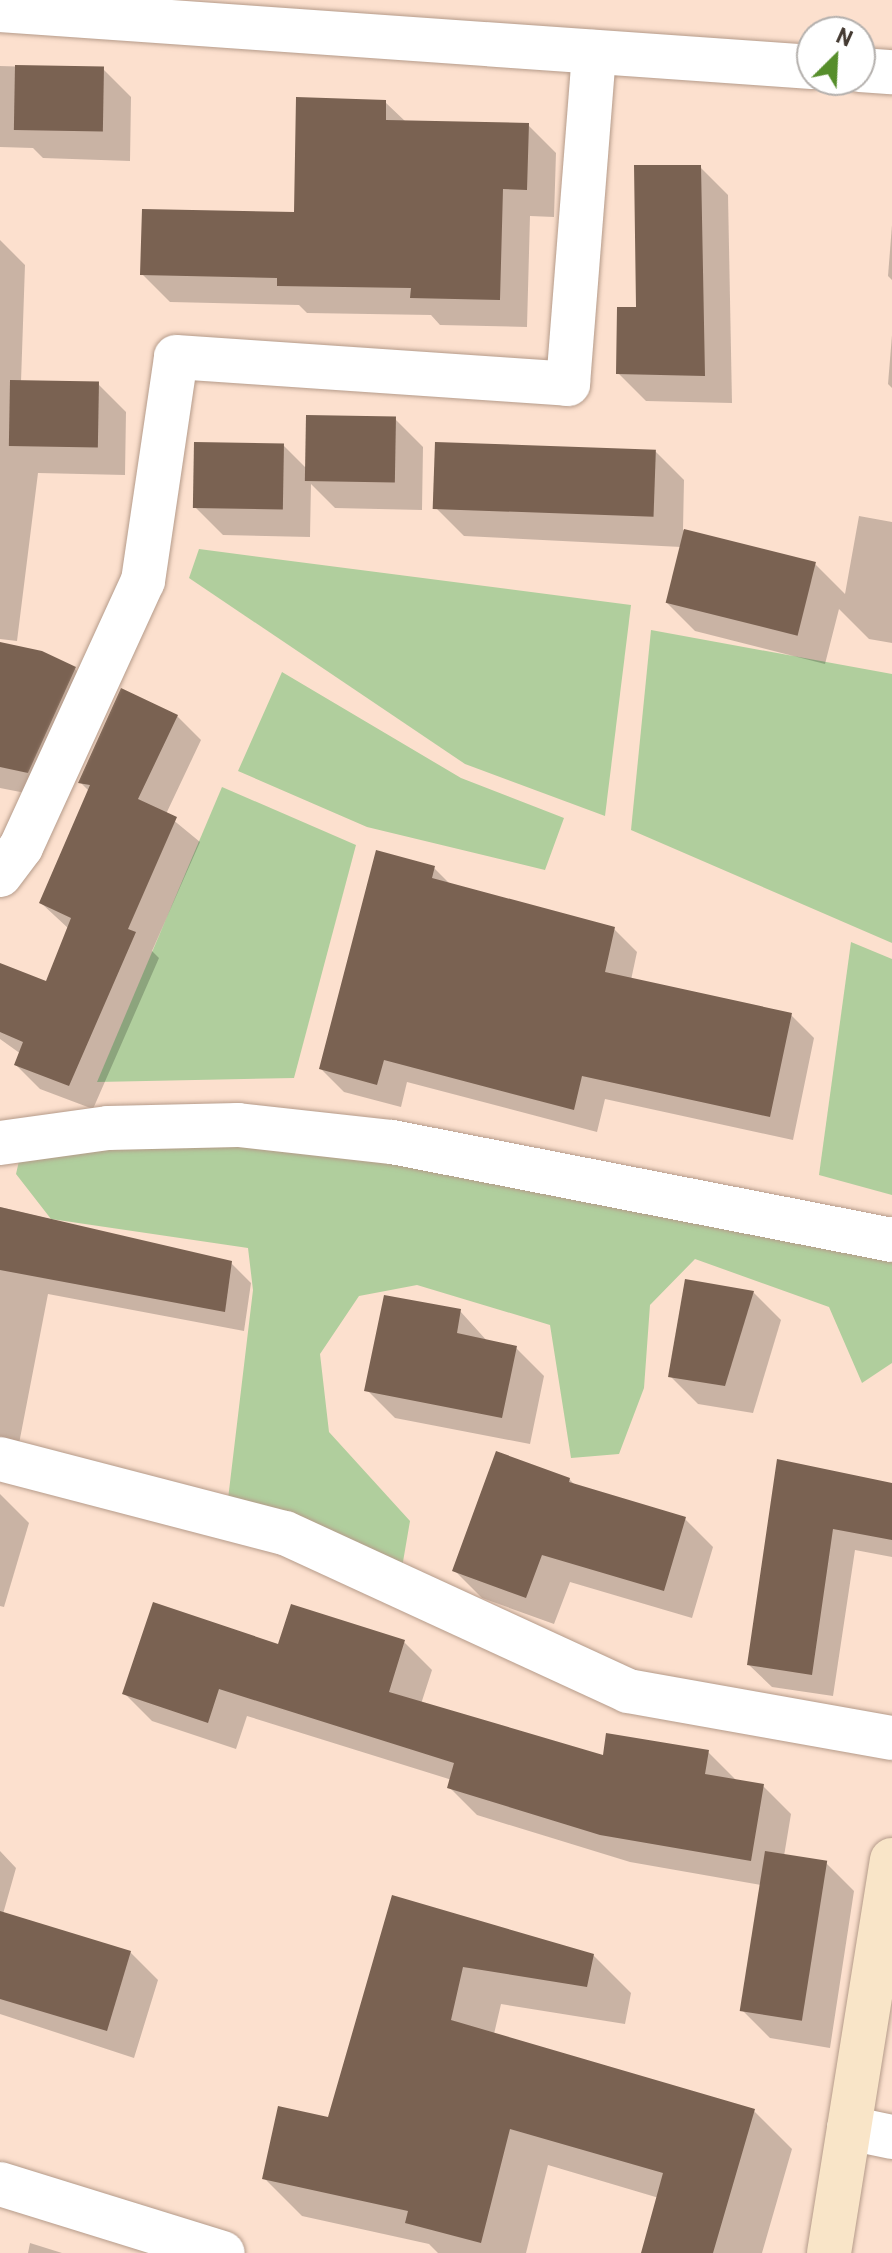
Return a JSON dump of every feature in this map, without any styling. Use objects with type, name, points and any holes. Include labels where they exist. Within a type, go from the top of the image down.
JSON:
[{"type":"street","points":[[0,10],[796,66]]},
{"type":"street","points":[[0,875],[21,847],[143,581],[176,357],[568,384],[594,52]]},
{"type":"street","points":[[0,1143],[108,1128],[238,1125],[392,1142],[892,1240]]},
{"type":"street","points":[[0,1459],[285,1533],[628,1691],[892,1738]]},
{"type":"street","points":[[829,2253],[892,1860]]},
{"type":"street","points":[[849,2128],[892,2137]]},
{"type":"street","points":[[0,2184],[223,2253]]},
{"type":"green space","points":[[199,549],[631,605],[605,816],[465,764],[189,578]]},
{"type":"green space","points":[[651,630],[892,674],[892,943],[631,830]]},
{"type":"green space","points":[[282,672],[461,778],[564,818],[545,870],[367,827],[238,771]]},
{"type":"green space","points":[[222,787],[356,845],[294,1078],[97,1082]]},
{"type":"green space","points":[[851,942],[892,959],[892,1195],[819,1175]]},
{"type":"green space","points":[[220,1125],[892,1250],[892,1363],[862,1383],[829,1307],[695,1259],[650,1305],[644,1388],[619,1454],[571,1458],[550,1325],[417,1285],[359,1296],[320,1354],[329,1432],[410,1521],[399,1585],[228,1499],[253,1290],[248,1248],[51,1219],[16,1174],[24,1139]]},
{"type":"building","points":[[15,65],[104,67],[103,132],[14,130]]},
{"type":"building","points":[[296,97],[386,100],[386,120],[529,123],[527,190],[503,189],[500,300],[410,298],[411,288],[277,286],[277,278],[140,275],[142,209],[294,212]]},
{"type":"building","points":[[634,165],[701,165],[705,376],[616,374],[617,307],[636,307]]},
{"type":"building","points":[[10,380],[99,382],[98,448],[9,446]]},
{"type":"building","points":[[306,415],[396,417],[395,483],[305,481]]},
{"type":"building","points":[[194,442],[284,444],[283,510],[193,508]]},
{"type":"building","points":[[435,442],[656,450],[654,517],[433,509]]},
{"type":"building","points":[[684,529],[816,562],[798,636],[666,603]]},
{"type":"building","points":[[0,642],[42,651],[76,667],[28,773],[0,767]]},
{"type":"building","points":[[121,688],[178,715],[138,799],[177,817],[128,929],[136,932],[69,1086],[14,1065],[23,1042],[0,1032],[0,963],[46,981],[71,918],[39,903],[90,785],[78,783]]},
{"type":"building","points":[[376,850],[435,866],[432,878],[615,927],[605,972],[792,1013],[770,1117],[582,1076],[574,1110],[384,1060],[377,1085],[319,1069]]},
{"type":"building","points":[[0,1207],[232,1261],[225,1312],[0,1270]]},
{"type":"building","points":[[685,1279],[754,1291],[725,1386],[668,1377]]},
{"type":"building","points":[[384,1295],[461,1309],[457,1333],[517,1346],[502,1418],[364,1391]]},
{"type":"building","points":[[496,1451],[570,1478],[569,1482],[686,1517],[664,1591],[542,1555],[526,1598],[452,1571]]},
{"type":"building","points":[[777,1459],[892,1483],[892,1540],[833,1529],[812,1675],[747,1665]]},
{"type":"building","points":[[153,1602],[278,1644],[291,1604],[405,1640],[389,1692],[603,1755],[606,1733],[709,1750],[705,1774],[764,1784],[751,1861],[600,1835],[447,1788],[454,1763],[219,1689],[208,1723],[122,1694]]},
{"type":"building","points":[[765,1851],[827,1861],[802,2021],[740,2011]]},
{"type":"building","points":[[392,1895],[594,1954],[587,1987],[463,1967],[451,2020],[755,2109],[713,2253],[641,2253],[663,2173],[510,2129],[481,2243],[405,2223],[408,2211],[262,2179],[278,2106],[328,2117]]},
{"type":"building","points":[[0,1911],[131,1951],[107,2031],[0,1999]]}]
